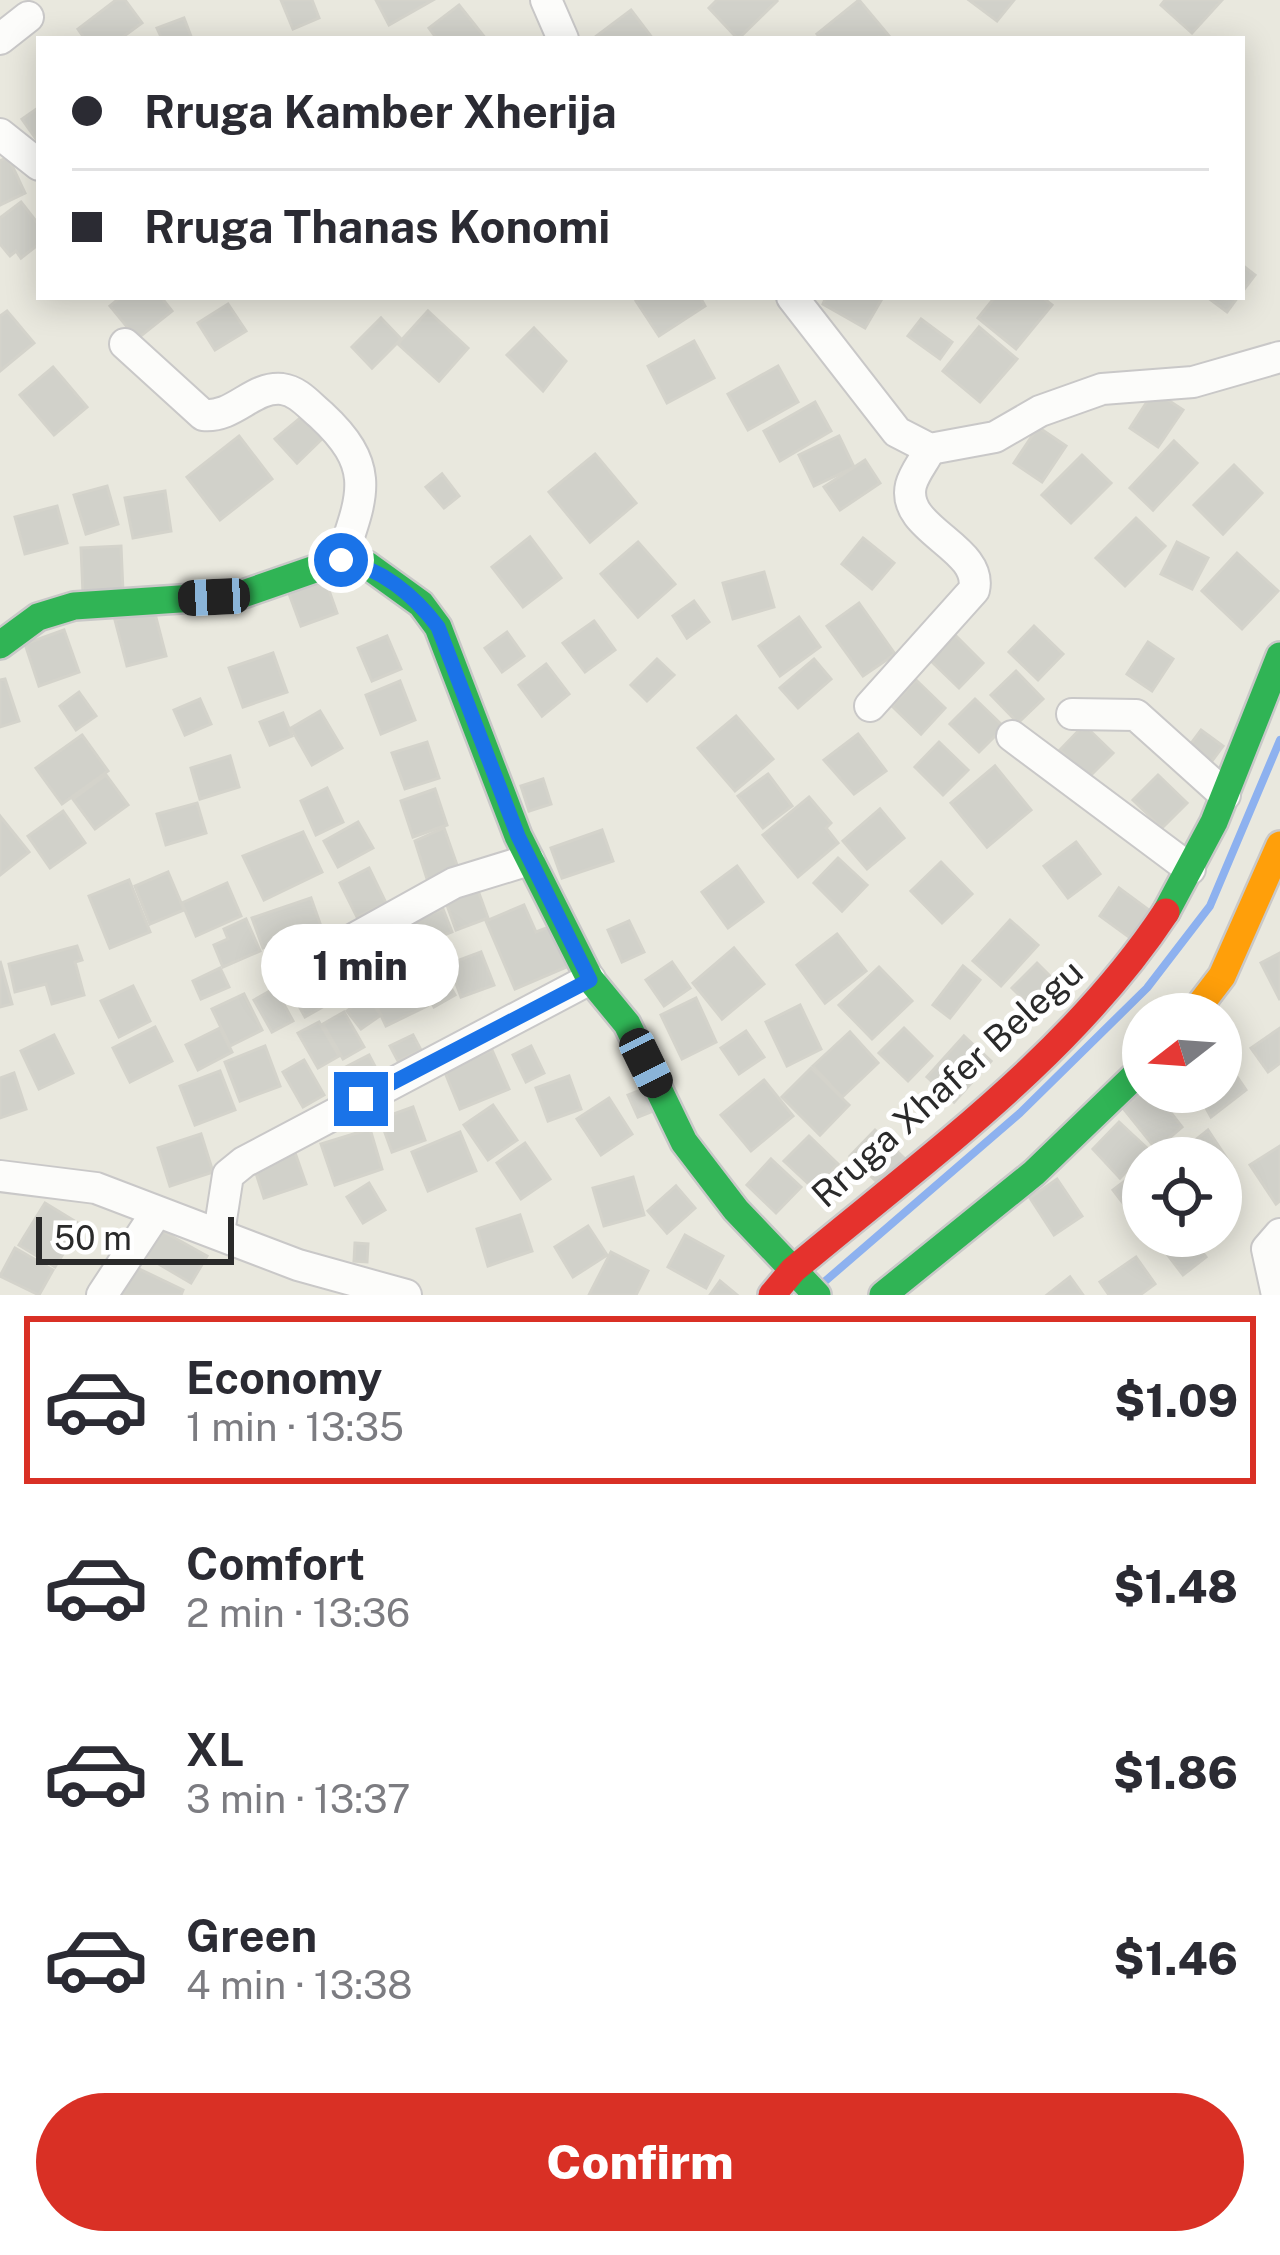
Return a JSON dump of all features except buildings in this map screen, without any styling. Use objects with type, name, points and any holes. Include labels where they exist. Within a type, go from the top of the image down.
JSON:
[{"type":"street","points":[[546,0],[561,36]]},
{"type":"street","points":[[0,39],[28,17]]},
{"type":"street","points":[[0,134],[36,163]]},
{"type":"street","points":[[794,300],[897,432],[930,449],[995,437],[1040,411],[1102,389],[1193,382],[1280,357]]},
{"type":"street","points":[[124,344],[203,415],[220,417],[282,389],[300,396],[332,425],[354,453],[362,474],[363,495],[341,560]]},
{"type":"street","points":[[870,706],[974,590],[970,567],[913,505],[910,487],[930,449]]},
{"type":"street","points":[[0,645],[38,617],[74,606],[240,595],[341,560],[367,565],[421,604],[438,627],[529,860],[590,980],[627,1024],[684,1142],[736,1210],[804,1282]]},
{"type":"street","name":"Rruga Xhafer Belegu","points":[[772,1295],[804,1282],[1051,1046],[1127,966],[1190,869],[1280,656]]},
{"type":"street","points":[[1072,714],[1136,715],[1225,795]]},
{"type":"street","points":[[1012,736],[1190,869]]},
{"type":"street","points":[[1209,993],[1222,976],[1280,845]]},
{"type":"street","points":[[310,962],[454,883],[529,860]]},
{"type":"street","points":[[219,1233],[227,1175],[244,1162],[590,980]]},
{"type":"street","points":[[883,1295],[1034,1173],[1122,1088]]},
{"type":"street","points":[[4,1168],[96,1189],[298,1265],[406,1295]]},
{"type":"street","points":[[102,1295],[156,1213]]},
{"type":"street","points":[[1274,1242],[1277,1295]]},
{"type":"waterway","points":[[823,1283],[1020,1113],[1147,988],[1210,906],[1280,740]]},
{"type":"traffic: fast","points":[[0,645],[38,617],[74,606],[240,595],[341,560],[367,565],[421,604],[438,627],[518,836],[590,979],[627,1024],[684,1142],[736,1210],[817,1295]]},
{"type":"traffic: fast","points":[[1166,912],[1214,822],[1280,656]]},
{"type":"traffic: fast","points":[[883,1295],[1034,1173],[1122,1088]]},
{"type":"traffic: slow","points":[[1209,993],[1222,976],[1280,845]]},
{"type":"traffic: jam","points":[[772,1295],[793,1270],[1041,1060],[1128,964],[1166,912]]},
{"type":"route","points":[[341,560],[367,565],[421,604],[438,627],[518,836],[590,980],[361,1099]]}]
